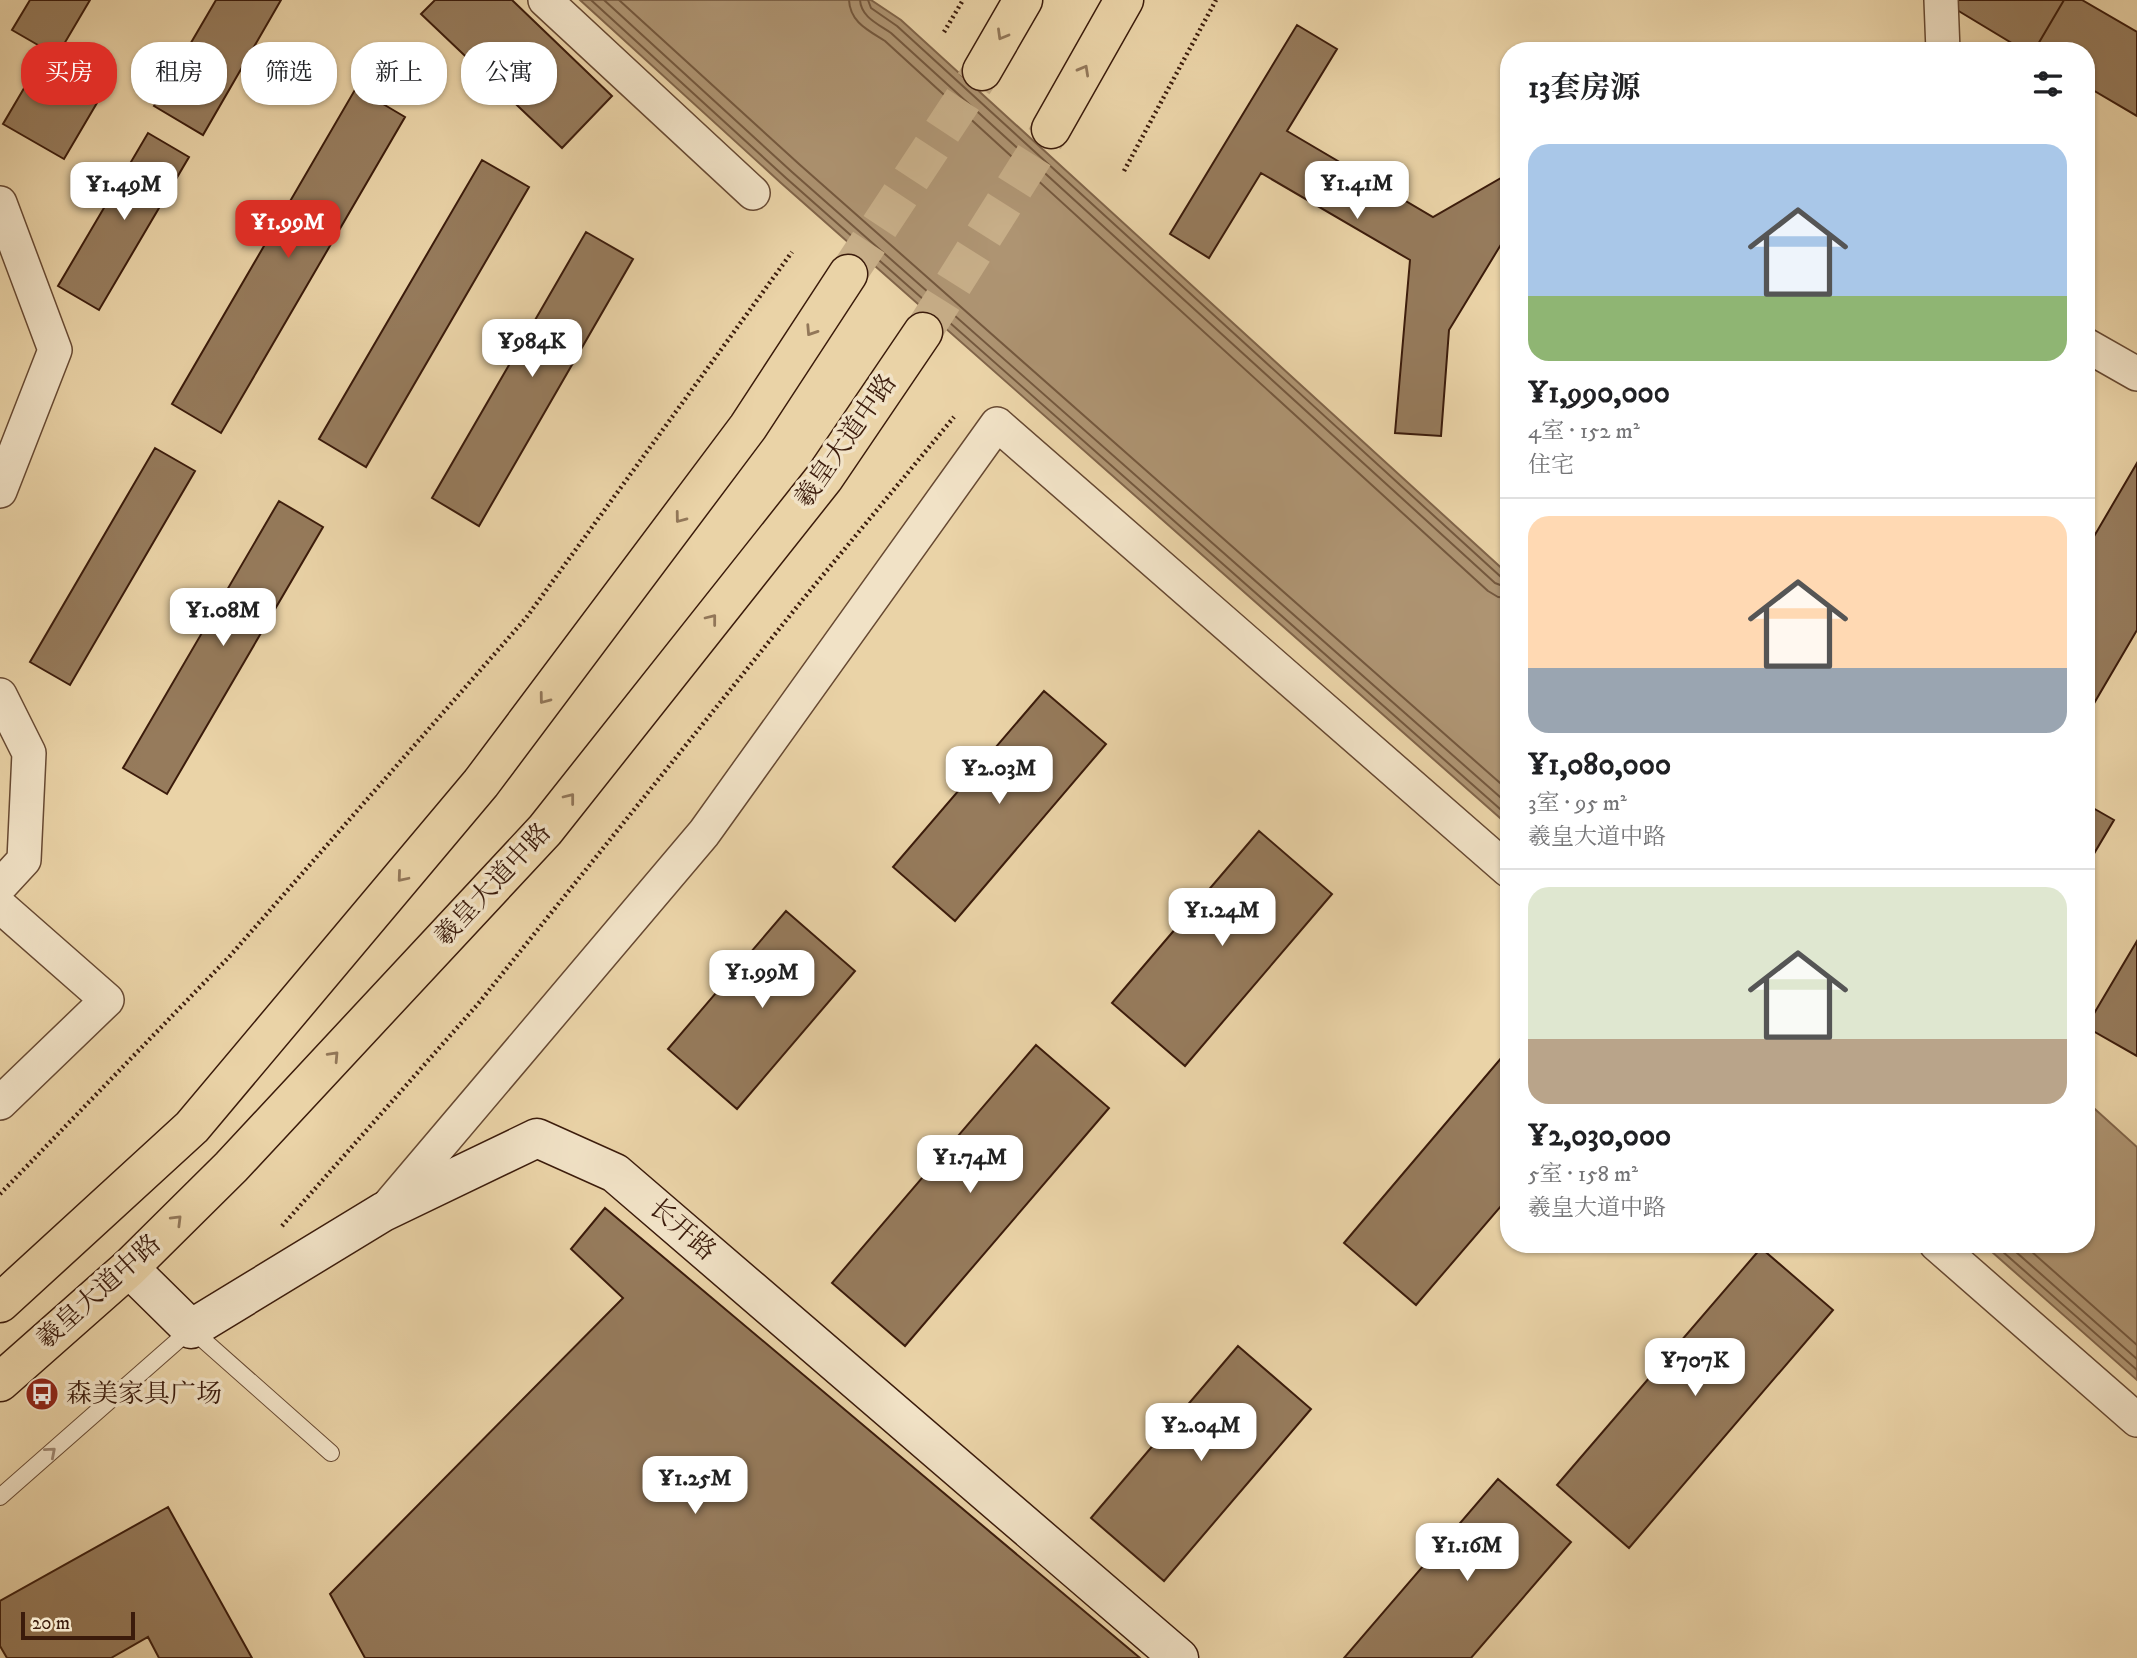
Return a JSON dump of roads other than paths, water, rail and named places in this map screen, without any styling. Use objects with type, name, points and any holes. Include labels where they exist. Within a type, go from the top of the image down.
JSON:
[{"type":"main road","points":[[982,71],[1023,0]]},
{"type":"main road","points":[[1051,129],[1124,0]]},
{"type":"main road","points":[[0,1303],[192,1127],[481,783],[748,427],[848,274]]},
{"type":"main road","name":"羲皇大道中路","points":[[0,1382],[130,1268],[231,1167],[545,830],[824,478],[923,332]]},
{"type":"street","points":[[545,0],[753,193]]},
{"type":"street","points":[[1941,0],[1943,42]]},
{"type":"street","points":[[0,203],[55,351],[0,491]]},
{"type":"street","points":[[2095,350],[2137,374]]},
{"type":"street","points":[[383,1212],[704,833],[997,424],[1500,863]]},
{"type":"street","points":[[0,695],[29,753],[24,860],[0,886]]},
{"type":"street","points":[[0,906],[107,1000],[0,1103]]},
{"type":"street","name":"长开路","points":[[191,1329],[383,1212],[537,1138],[615,1173],[1179,1658]]},
{"type":"street","points":[[1946,1253],[2137,1420]]},
{"type":"street","points":[[130,1268],[191,1329]]},
{"type":"lane","points":[[0,1497],[191,1329],[331,1453]]},
{"type":"water","points":[[580,0],[871,0],[901,20],[1500,567],[1500,818],[781,183]]},
{"type":"water","points":[[2095,1109],[2137,1147],[2137,1380],[1993,1253],[2095,1253]]},
{"type":"tunnel","points":[[848,274],[982,71]]},
{"type":"tunnel","points":[[923,332],[1051,129]]},
{"type":"place","name":"森美家具广场","points":[[42,1394]]}]
